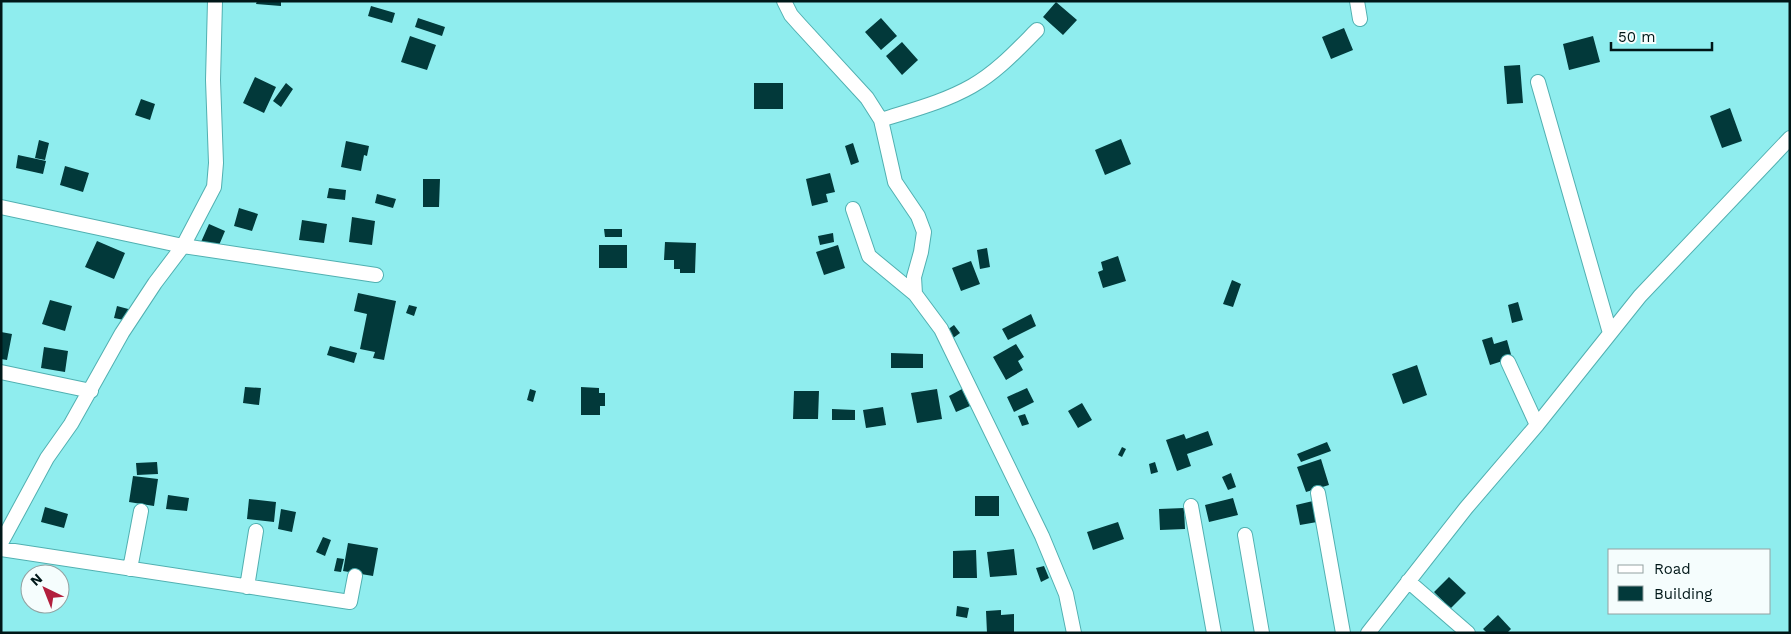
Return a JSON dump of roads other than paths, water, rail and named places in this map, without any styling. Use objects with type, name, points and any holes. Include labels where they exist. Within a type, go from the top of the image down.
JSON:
[{"type":"street","points":[[1,543],[47,458],[91,391],[122,333],[182,246],[214,188],[216,163],[213,80],[215,1]]},
{"type":"street","points":[[784,1],[798,24],[867,98],[882,120],[895,182],[918,216],[924,232],[914,277],[915,294]]},
{"type":"street","points":[[1357,1],[1360,19]]},
{"type":"street","points":[[882,120],[943,101],[974,85],[1002,65],[1037,30]]},
{"type":"street","points":[[1538,82],[1610,333]]},
{"type":"street","points":[[1368,633],[1466,508],[1537,425],[1640,296],[1790,138]]},
{"type":"street","points":[[1,207],[182,246],[376,275]]},
{"type":"street","points":[[853,209],[869,256],[915,294],[941,329],[1042,536],[1066,594],[1074,633]]},
{"type":"street","points":[[1508,362],[1537,425]]},
{"type":"street","points":[[1,372],[91,391]]},
{"type":"street","points":[[1318,493],[1343,633]]},
{"type":"street","points":[[1191,506],[1214,633]]},
{"type":"street","points":[[130,569],[141,511]]},
{"type":"street","points":[[247,587],[256,531]]},
{"type":"street","points":[[1244,536],[1262,633]]},
{"type":"street","points":[[1,550],[350,602],[355,576]]},
{"type":"street","points":[[1408,582],[1468,633]]}]
